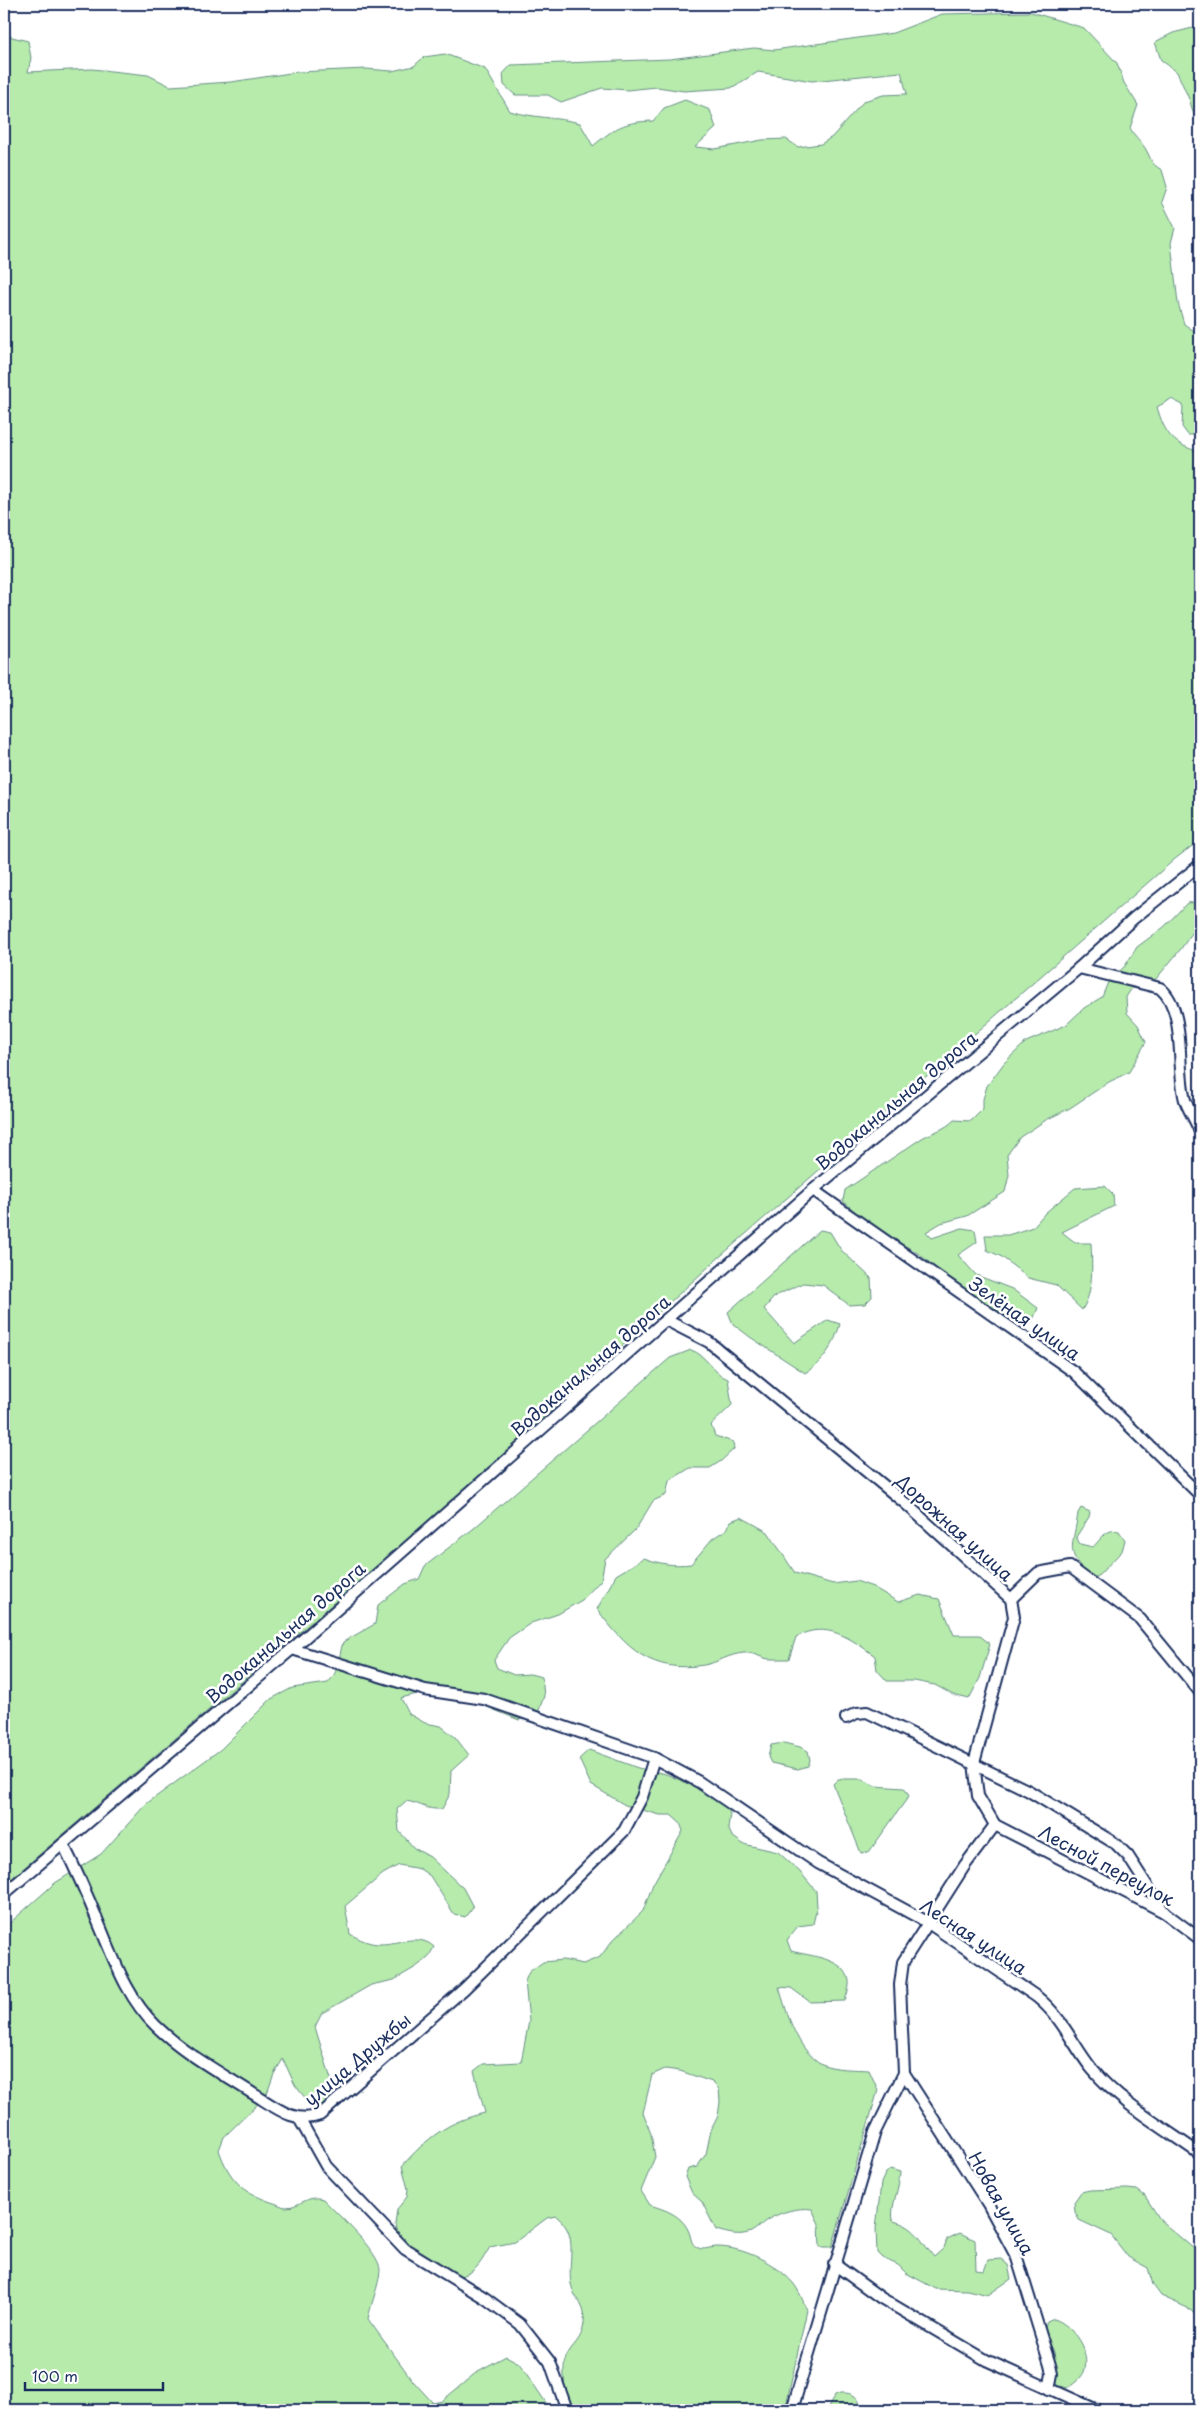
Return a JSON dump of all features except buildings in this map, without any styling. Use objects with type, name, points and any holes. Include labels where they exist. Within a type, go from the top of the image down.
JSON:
[{"type":"street","name":"Водоканальная дорога","points":[[4,1894],[292,1649],[813,1190],[1079,968],[1134,918],[1200,865]]},
{"type":"street","points":[[1079,968],[1160,988],[1167,994],[1176,1019],[1186,1100],[1200,1132]]},
{"type":"street","name":"Зелёная улица","points":[[813,1190],[1074,1372],[1200,1495]]},
{"type":"street","name":"Дорожная улица","points":[[666,1320],[709,1342],[905,1503],[1011,1599],[1014,1617],[974,1763],[978,1796],[995,1825]]},
{"type":"street","points":[[1011,1599],[1038,1573],[1070,1567],[1140,1619],[1200,1692]]},
{"type":"street","name":"Лесная улица","points":[[292,1649],[425,1690],[484,1699],[654,1758],[699,1782],[818,1863],[927,1922],[1053,2010],[1092,2069],[1111,2088],[1200,2154]]},
{"type":"street","points":[[846,1718],[857,1712],[867,1712],[1029,1791],[1116,1844],[1128,1856],[1164,1912]]},
{"type":"street","name":"улица Дружбы","points":[[63,1844],[81,1879],[124,1981],[155,2025],[192,2056],[300,2120],[310,2119],[320,2115],[464,1989],[624,1831],[642,1798],[654,1758]]},
{"type":"street","points":[[792,2410],[834,2264],[875,2132],[904,2073],[900,1973],[903,1962],[965,1865],[995,1825]]},
{"type":"street","name":"Лесной переулок","points":[[995,1825],[1164,1912],[1200,1939]]},
{"type":"street","name":"Новая улица","points":[[904,2073],[988,2204],[1017,2258],[1050,2365],[1052,2374],[1049,2389]]},
{"type":"street","points":[[300,2120],[326,2166],[405,2249],[485,2298],[520,2324],[550,2362],[568,2410]]},
{"type":"street","points":[[834,2264],[881,2298],[986,2360],[1097,2410]]},
{"type":"green space","points":[[1031,12],[1084,28],[1117,63],[1124,83],[1138,105],[1130,128],[1143,145],[1153,163],[1162,170],[1167,187],[1162,202],[1175,228],[1171,243],[1178,303],[1184,324],[1200,335],[1200,435],[1188,435],[1182,427],[1183,405],[1171,399],[1157,407],[1163,424],[1171,437],[1190,449],[1200,452],[1200,840],[1175,859],[715,1261],[438,1514],[4,1885],[4,35],[28,41],[31,58],[28,72],[92,69],[148,75],[170,86],[231,82],[297,72],[366,69],[392,71],[414,66],[424,57],[445,54],[485,69],[510,111],[580,123],[593,146],[620,127],[627,124],[653,121],[664,108],[685,100],[710,110],[716,128],[695,147],[715,149],[762,140],[786,139],[798,147],[821,144],[832,137],[864,101],[883,95],[907,94],[901,72],[812,81],[758,72],[731,88],[684,91],[657,87],[627,90],[602,88],[561,102],[548,95],[515,95],[504,85],[503,74],[511,65],[670,59],[754,48],[774,50],[893,33],[942,14]]},
{"type":"green space","points":[[1200,26],[1200,133],[1189,99],[1177,72],[1161,60],[1155,42],[1173,33]]},
{"type":"green space","points":[[1200,902],[1200,922],[1180,950],[1156,979],[1134,985],[1126,997],[1127,1013],[1138,1025],[1146,1042],[1129,1072],[1109,1082],[1070,1108],[1046,1120],[1020,1137],[1007,1155],[1009,1175],[1005,1192],[967,1216],[941,1223],[926,1232],[932,1238],[962,1228],[975,1230],[977,1242],[958,1255],[976,1275],[1012,1289],[1038,1308],[1032,1322],[1016,1320],[986,1307],[908,1247],[876,1230],[843,1201],[845,1190],[922,1138],[943,1128],[954,1120],[971,1121],[983,1109],[983,1099],[987,1086],[1004,1063],[1026,1042],[1066,1025],[1084,1008],[1102,997],[1108,982],[1125,966],[1137,947],[1164,927],[1187,903]]},
{"type":"green space","points":[[1105,1186],[1113,1194],[1114,1206],[1062,1232],[1076,1243],[1091,1243],[1092,1269],[1089,1295],[1082,1310],[1056,1285],[1028,1278],[1002,1257],[987,1250],[985,1235],[1008,1235],[1033,1227],[1045,1213],[1075,1188]]},
{"type":"green space","points":[[820,1230],[830,1232],[841,1250],[871,1278],[872,1297],[865,1304],[849,1305],[823,1285],[803,1283],[775,1296],[764,1309],[794,1343],[828,1320],[840,1324],[835,1338],[823,1358],[805,1373],[733,1324],[728,1312]]},
{"type":"green space","points":[[691,1350],[697,1352],[718,1373],[728,1379],[732,1405],[711,1425],[715,1436],[733,1442],[734,1449],[710,1468],[690,1468],[669,1481],[666,1495],[653,1501],[636,1529],[605,1559],[601,1580],[582,1600],[558,1614],[531,1623],[509,1638],[494,1660],[497,1668],[514,1675],[530,1674],[542,1677],[544,1696],[538,1713],[519,1720],[460,1696],[435,1698],[421,1693],[401,1698],[409,1714],[425,1723],[441,1726],[455,1737],[469,1755],[451,1771],[450,1794],[442,1809],[432,1809],[406,1801],[397,1809],[399,1831],[414,1848],[430,1857],[463,1888],[473,1907],[465,1917],[454,1914],[430,1876],[420,1869],[399,1865],[383,1874],[345,1906],[350,1934],[372,1943],[387,1944],[415,1940],[428,1943],[434,1947],[428,1958],[394,1980],[371,1985],[322,2013],[315,2027],[334,2089],[326,2107],[313,2108],[295,2085],[283,2059],[274,2074],[266,2096],[224,2137],[219,2150],[232,2177],[244,2189],[261,2198],[286,2207],[296,2205],[308,2199],[323,2199],[365,2243],[378,2262],[380,2270],[368,2319],[413,2381],[433,2403],[442,2401],[478,2371],[506,2356],[519,2363],[551,2410],[4,2410],[4,1928],[55,1883],[101,1854],[146,1804],[221,1749],[271,1699],[292,1688],[328,1683],[337,1669],[343,1642],[375,1624],[378,1605],[405,1584],[419,1579],[425,1566],[473,1529],[670,1358]]},
{"type":"green space","points":[[1081,1508],[1090,1512],[1089,1517],[1076,1537],[1080,1544],[1093,1547],[1104,1535],[1114,1530],[1119,1531],[1125,1540],[1122,1551],[1097,1577],[1090,1577],[1076,1561],[1073,1554],[1073,1540],[1078,1513]]},
{"type":"green space","points":[[741,1517],[768,1532],[795,1573],[833,1584],[856,1581],[873,1587],[898,1602],[920,1595],[939,1599],[954,1635],[979,1635],[990,1644],[980,1678],[969,1699],[953,1695],[935,1685],[914,1681],[887,1681],[877,1670],[875,1656],[847,1638],[828,1631],[817,1630],[796,1637],[789,1659],[769,1659],[751,1653],[744,1653],[704,1665],[669,1666],[654,1662],[630,1646],[618,1635],[597,1609],[616,1575],[644,1558],[667,1564],[691,1564],[712,1539],[727,1529],[731,1521]]},
{"type":"green space","points":[[784,1743],[808,1751],[810,1760],[808,1766],[798,1769],[771,1763],[768,1757],[771,1745]]},
{"type":"green space","points":[[589,1750],[638,1768],[666,1774],[724,1799],[730,1814],[728,1828],[732,1836],[743,1844],[778,1852],[800,1872],[816,1891],[817,1907],[813,1924],[798,1926],[787,1940],[791,1951],[826,1959],[834,1963],[846,1973],[849,1981],[845,2001],[810,2002],[791,1988],[779,1987],[794,2030],[813,2058],[822,2064],[833,2067],[869,2070],[878,2090],[832,2247],[820,2247],[819,2224],[812,2209],[795,2209],[783,2212],[747,2233],[733,2234],[716,2230],[702,2202],[692,2193],[685,2177],[688,2169],[697,2167],[706,2154],[711,2130],[718,2116],[719,2089],[712,2082],[680,2071],[665,2069],[652,2075],[643,2113],[651,2134],[655,2157],[641,2191],[650,2205],[668,2211],[678,2217],[686,2226],[693,2243],[698,2248],[727,2248],[748,2253],[778,2269],[795,2286],[801,2296],[807,2310],[785,2410],[569,2410],[564,2384],[565,2362],[568,2353],[581,2334],[584,2318],[582,2308],[571,2284],[571,2247],[568,2231],[556,2216],[547,2218],[515,2242],[490,2247],[475,2269],[460,2276],[419,2257],[398,2239],[395,2224],[397,2209],[407,2197],[408,2189],[402,2166],[420,2147],[439,2132],[472,2116],[485,2113],[474,2071],[483,2064],[521,2062],[529,2021],[525,1981],[529,1972],[543,1962],[563,1960],[583,1964],[600,1957],[612,1941],[643,1911],[653,1884],[683,1831],[680,1823],[671,1815],[660,1815],[625,1805],[591,1785],[579,1759]]},
{"type":"green space","points":[[838,1779],[862,1779],[875,1786],[904,1788],[909,1796],[869,1852],[861,1853],[833,1784]]},
{"type":"green space","points":[[890,2169],[900,2172],[892,2215],[893,2221],[901,2223],[912,2230],[934,2257],[944,2248],[947,2239],[960,2233],[975,2240],[976,2270],[984,2271],[988,2260],[1001,2259],[1008,2265],[1011,2279],[988,2295],[967,2290],[936,2289],[906,2273],[898,2265],[882,2258],[877,2253],[876,2229],[881,2183],[885,2174]]},
{"type":"green space","points":[[1137,2190],[1145,2196],[1161,2221],[1200,2254],[1200,2322],[1192,2310],[1161,2296],[1153,2285],[1148,2268],[1128,2257],[1111,2235],[1079,2220],[1075,2212],[1074,2202],[1081,2192]]},
{"type":"green space","points":[[1054,2319],[1061,2322],[1074,2333],[1083,2348],[1085,2356],[1084,2372],[1077,2381],[1067,2388],[1057,2385],[1054,2352],[1044,2330],[1047,2322]]},
{"type":"green space","points":[[849,2393],[855,2396],[861,2410],[827,2410],[835,2395]]}]
